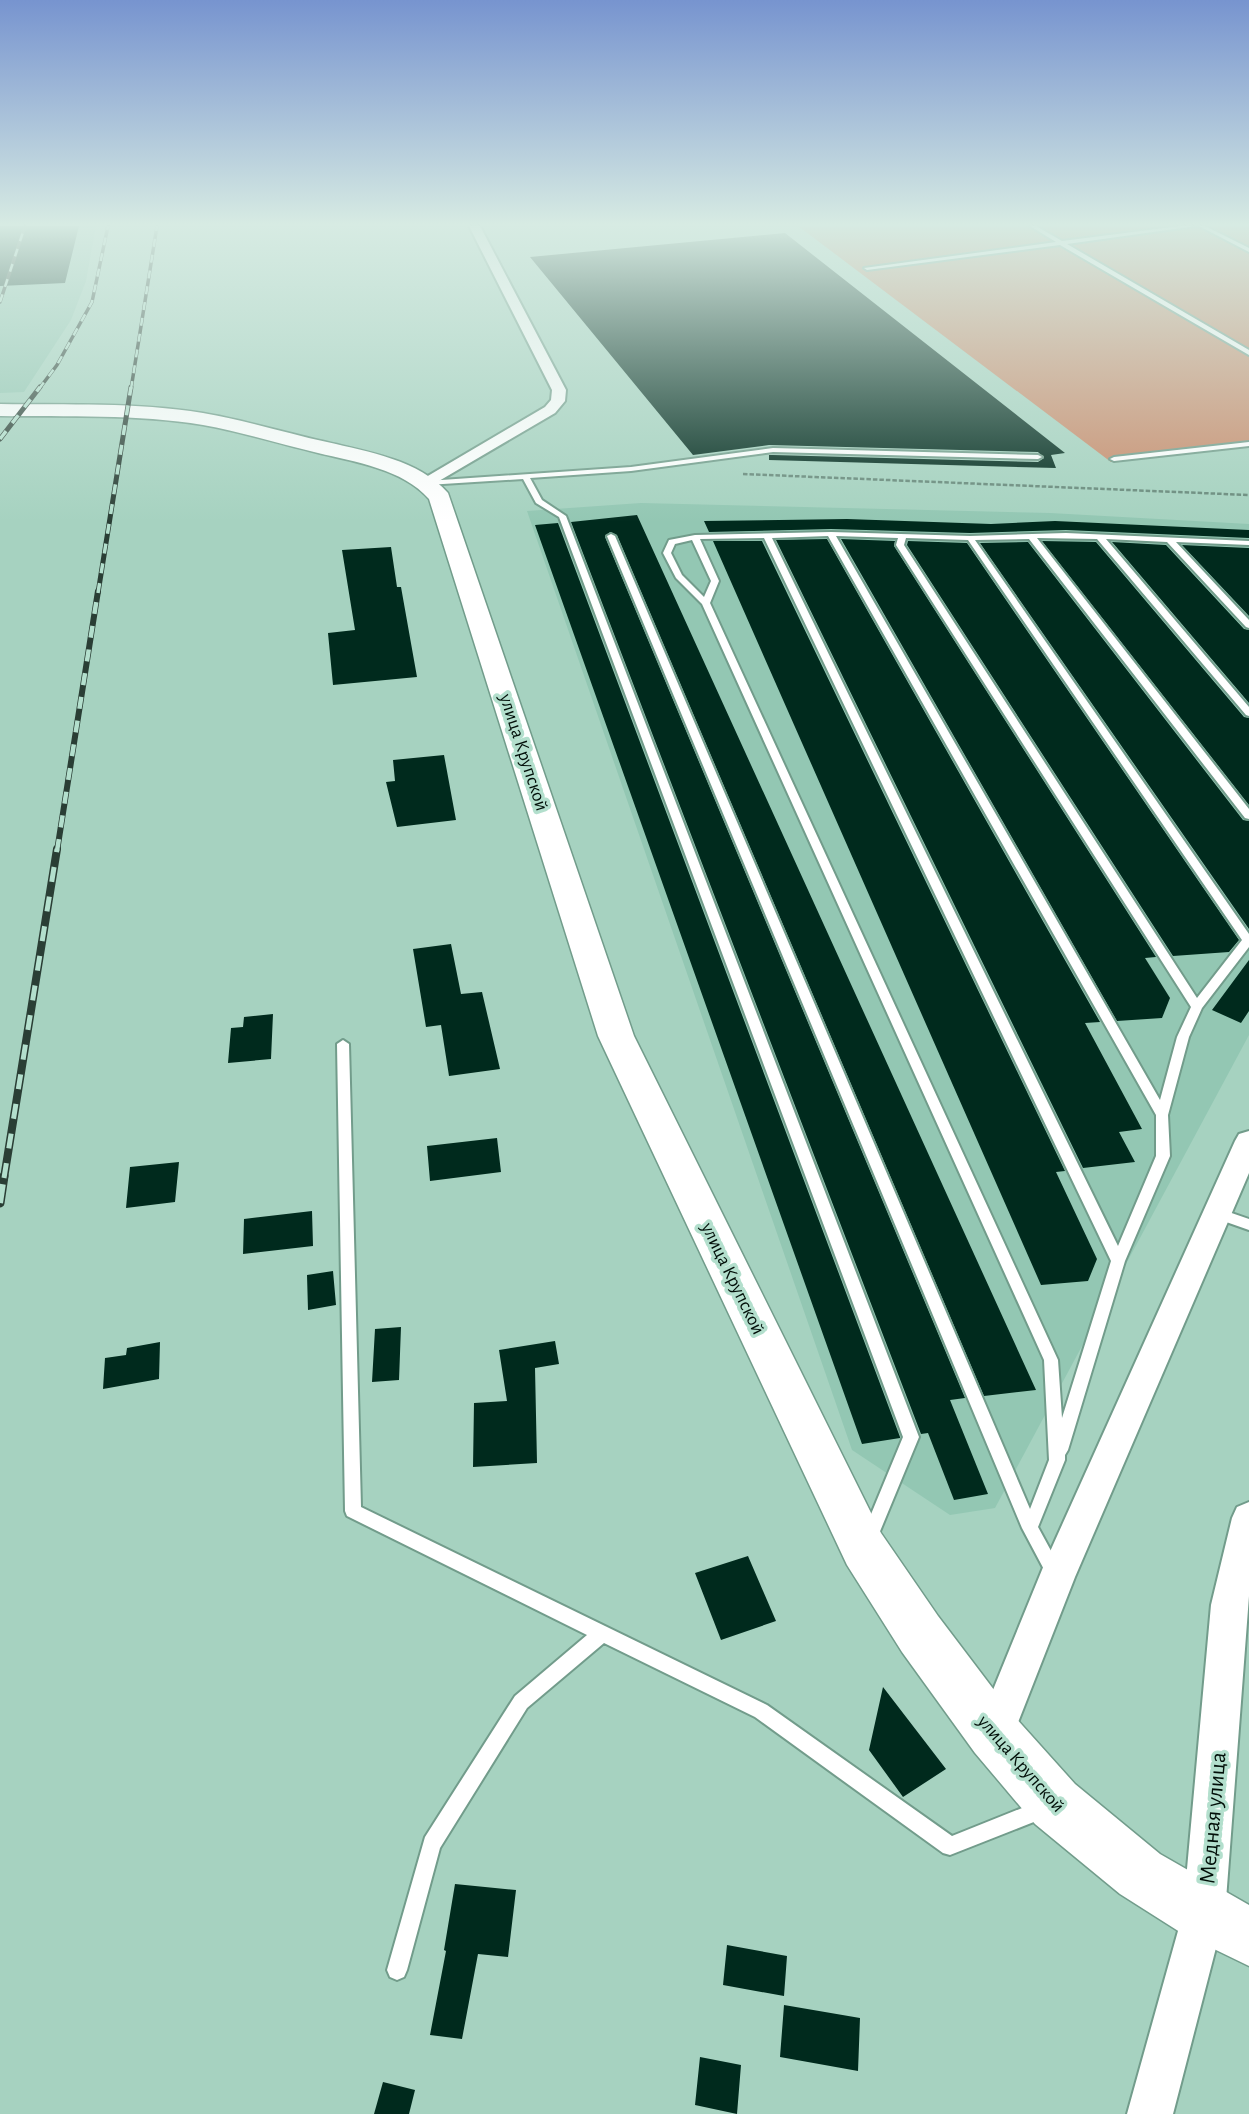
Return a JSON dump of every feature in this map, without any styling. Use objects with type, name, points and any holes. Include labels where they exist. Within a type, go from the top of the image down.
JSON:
[{"type":"main road","points":[[0,410],[128,412],[203,419],[357,456],[403,470],[427,483]]},
{"type":"main road","name":"улица Крупской","points":[[427,483],[440,498],[458,547],[616,1036],[864,1549],[920,1634],[994,1734],[1055,1804],[1140,1874],[1226,1925]]},
{"type":"street","points":[[427,483],[550,410],[558,401],[559,390],[525,325]]},
{"type":"street","points":[[994,1734],[1057,1577],[1249,1142]]},
{"type":"street","name":"Медная улица","points":[[1150,2114],[1226,1925],[1229,1605],[1249,1518]]},
{"type":"lane","points":[[1199,325],[1249,354]]},
{"type":"lane","points":[[1114,459],[1249,444]]},
{"type":"lane","points":[[427,483],[631,469],[773,450],[1038,457]]},
{"type":"lane","points":[[525,476],[538,500],[562,516],[911,1437],[864,1549]]},
{"type":"lane","points":[[831,534],[1162,1115]]},
{"type":"lane","points":[[1057,1460],[1051,1360],[706,603],[679,576],[667,553],[672,542],[695,537],[831,534],[970,538],[1099,536],[1246,545]]},
{"type":"lane","points":[[767,535],[1118,1261]]},
{"type":"lane","points":[[903,535],[900,545],[1197,1007]]},
{"type":"lane","points":[[611,536],[1030,1528],[1057,1577]]},
{"type":"lane","points":[[1031,536],[1249,816]]},
{"type":"lane","points":[[1099,536],[1249,713]]},
{"type":"lane","points":[[695,537],[715,580],[706,603]]},
{"type":"lane","points":[[970,538],[1248,940],[1197,1007],[1183,1037],[1162,1115],[1163,1156],[1118,1261],[1057,1460],[1030,1528]]},
{"type":"lane","points":[[1169,539],[1249,625]]},
{"type":"lane","points":[[343,1044],[353,1511],[761,1711],[950,1846],[1055,1804]]},
{"type":"lane","points":[[1217,1213],[1249,1225]]},
{"type":"lane","points":[[397,1970],[432,1844],[521,1702],[602,1633]]},
{"type":"path","points":[[741,474],[1249,495]]},
{"type":"shaded area","points":[[0,325],[68,325],[24,392],[0,393]]},
{"type":"shaded area","points":[[929,325],[1249,325],[1249,447],[1111,462]]},
{"type":"shaded area","points":[[641,503],[1050,513],[1249,524],[1249,1035],[995,1508],[950,1515],[852,1450],[527,511]]},
{"type":"building","points":[[586,325],[902,325],[1065,453],[1051,455],[1056,468],[769,460],[769,455],[773,455],[1038,462],[1044,458],[1038,452],[769,445],[693,455]]},
{"type":"building","points":[[637,515],[1036,1390],[984,1396],[617,535],[610,532],[605,537],[965,1398],[950,1400],[988,1494],[954,1500],[928,1433],[921,1434],[571,522]]},
{"type":"building","points":[[847,519],[991,524],[1055,521],[1249,530],[1249,538],[1066,530],[970,533],[831,529],[709,532],[704,521]]},
{"type":"building","points":[[558,523],[900,1438],[862,1444],[535,525]]},
{"type":"building","points":[[827,539],[1100,1022],[1085,1023],[1142,1129],[1119,1132],[1135,1162],[1083,1168],[776,540]]},
{"type":"building","points":[[841,539],[895,541],[894,546],[1156,957],[1145,958],[1170,998],[1162,1018],[1117,1021]]},
{"type":"building","points":[[713,541],[762,541],[1065,1171],[1056,1172],[1097,1259],[1088,1281],[1041,1285]]},
{"type":"building","points":[[908,541],[967,543],[1239,940],[1229,952],[1173,956],[907,545]]},
{"type":"building","points":[[1042,541],[1096,542],[1244,717],[1249,718],[1249,805]]},
{"type":"building","points":[[1028,542],[1243,820],[1249,821],[1249,929],[980,543]]},
{"type":"building","points":[[1112,542],[1166,545],[1244,629],[1249,630],[1249,703]]},
{"type":"building","points":[[1182,545],[1249,548],[1249,616]]},
{"type":"building","points":[[391,547],[417,677],[333,685],[328,633],[355,630],[342,550]]},
{"type":"building","points":[[444,755],[456,820],[397,827],[386,782],[395,781],[393,760]]},
{"type":"building","points":[[451,944],[461,994],[482,992],[500,1069],[449,1076],[441,1025],[426,1027],[413,949]]},
{"type":"building","points":[[1249,960],[1249,1011],[1241,1023],[1212,1010]]},
{"type":"building","points":[[273,1014],[271,1059],[228,1063],[231,1028],[243,1027],[244,1017]]},
{"type":"building","points":[[497,1138],[501,1172],[430,1181],[427,1146]]},
{"type":"building","points":[[179,1162],[175,1202],[126,1208],[130,1167]]},
{"type":"building","points":[[312,1211],[313,1246],[243,1254],[244,1219]]},
{"type":"building","points":[[333,1271],[336,1305],[308,1310],[307,1275]]},
{"type":"building","points":[[401,1327],[399,1380],[372,1382],[375,1329]]},
{"type":"building","points":[[555,1341],[559,1364],[535,1368],[537,1463],[473,1467],[474,1403],[507,1401],[499,1350]]},
{"type":"building","points":[[160,1342],[159,1379],[103,1389],[105,1358],[126,1355],[127,1348]]},
{"type":"building","points":[[748,1556],[776,1621],[721,1640],[695,1573]]},
{"type":"building","points":[[883,1687],[946,1769],[903,1797],[869,1750]]},
{"type":"building","points":[[455,1884],[516,1890],[508,1957],[478,1954],[462,2039],[430,2035]]},
{"type":"building","points":[[727,1945],[787,1956],[784,1996],[723,1985]]},
{"type":"building","points":[[784,2005],[860,2018],[858,2071],[780,2057]]},
{"type":"building","points":[[700,2057],[741,2065],[737,2114],[695,2105]]},
{"type":"building","points":[[383,2082],[415,2090],[409,2114],[374,2114]]},
{"type":"railway","points":[[39,389],[57,365],[79,325]]},
{"type":"railway","points":[[131,389],[141,325]]},
{"type":"railway","points":[[0,439],[40,387]]},
{"type":"railway","points":[[98,593],[131,387]]},
{"type":"railway","points":[[57,851],[98,591]]},
{"type":"railway","points":[[4,1178],[57,849]]},
{"type":"railway","points":[[0,1203],[4,1176]]}]
